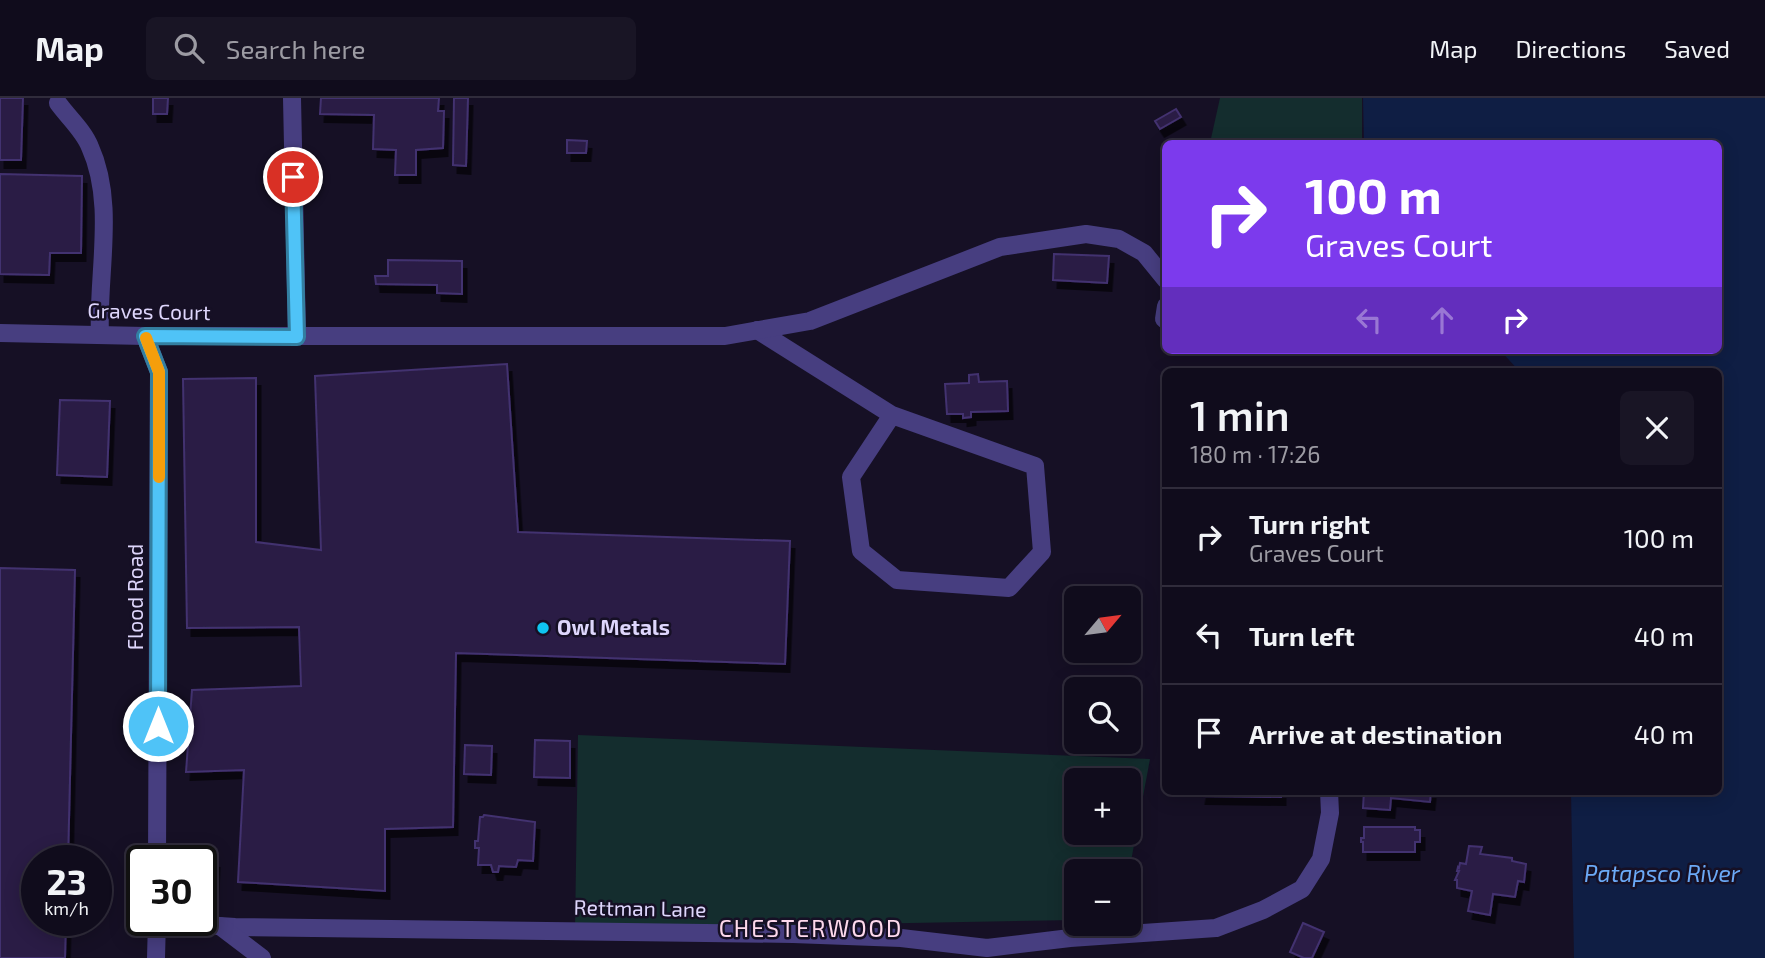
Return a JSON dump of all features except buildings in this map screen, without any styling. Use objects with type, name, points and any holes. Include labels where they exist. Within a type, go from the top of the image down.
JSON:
[{"type":"street","points":[[292,98],[297,337]]},
{"type":"street","points":[[58,103],[89,144],[100,171],[104,212],[100,335]]},
{"type":"street","name":"Graves Court","points":[[0,333],[297,337],[725,336],[810,321],[1000,247],[1086,234],[1119,239],[1144,253],[1162,275]]},
{"type":"street","points":[[757,330],[892,415],[1035,466],[1042,552],[1009,588],[897,580],[861,551],[851,477],[892,415]]},
{"type":"street","name":"Flood Road","points":[[145,336],[159,372],[157,845]]},
{"type":"street","name":"Rettman Lane","points":[[219,926],[793,934],[901,938],[987,953],[1070,938],[1216,928],[1263,910],[1302,888],[1321,859],[1330,813],[1329,795]]},
{"type":"street","points":[[219,926],[262,958]]},
{"type":"street","points":[[156,958],[157,936]]},
{"type":"green space","points":[[1220,98],[1362,98],[1362,140],[1211,140]]},
{"type":"green space","points":[[578,735],[1150,759],[1141,807],[1141,768],[1064,768],[1064,845],[1134,845],[1131,859],[1064,859],[1064,920],[575,929]]},
{"type":"water","name":"Patapsco River","points":[[1363,98],[1765,98],[1765,958],[1574,958],[1571,795],[1722,795],[1722,368],[1516,368],[1504,354],[1722,354],[1722,140],[1364,140]]},
{"type":"slow traffic","points":[[146,338],[159,372],[159,477]]},
{"type":"place","name":"Owl Metals","points":[[543,628]]},
{"type":"district","name":"CHESTERWOOD","points":[[811,929]]},
{"type":"route","points":[[158,726],[159,372],[145,336],[297,337],[293,177]]}]
